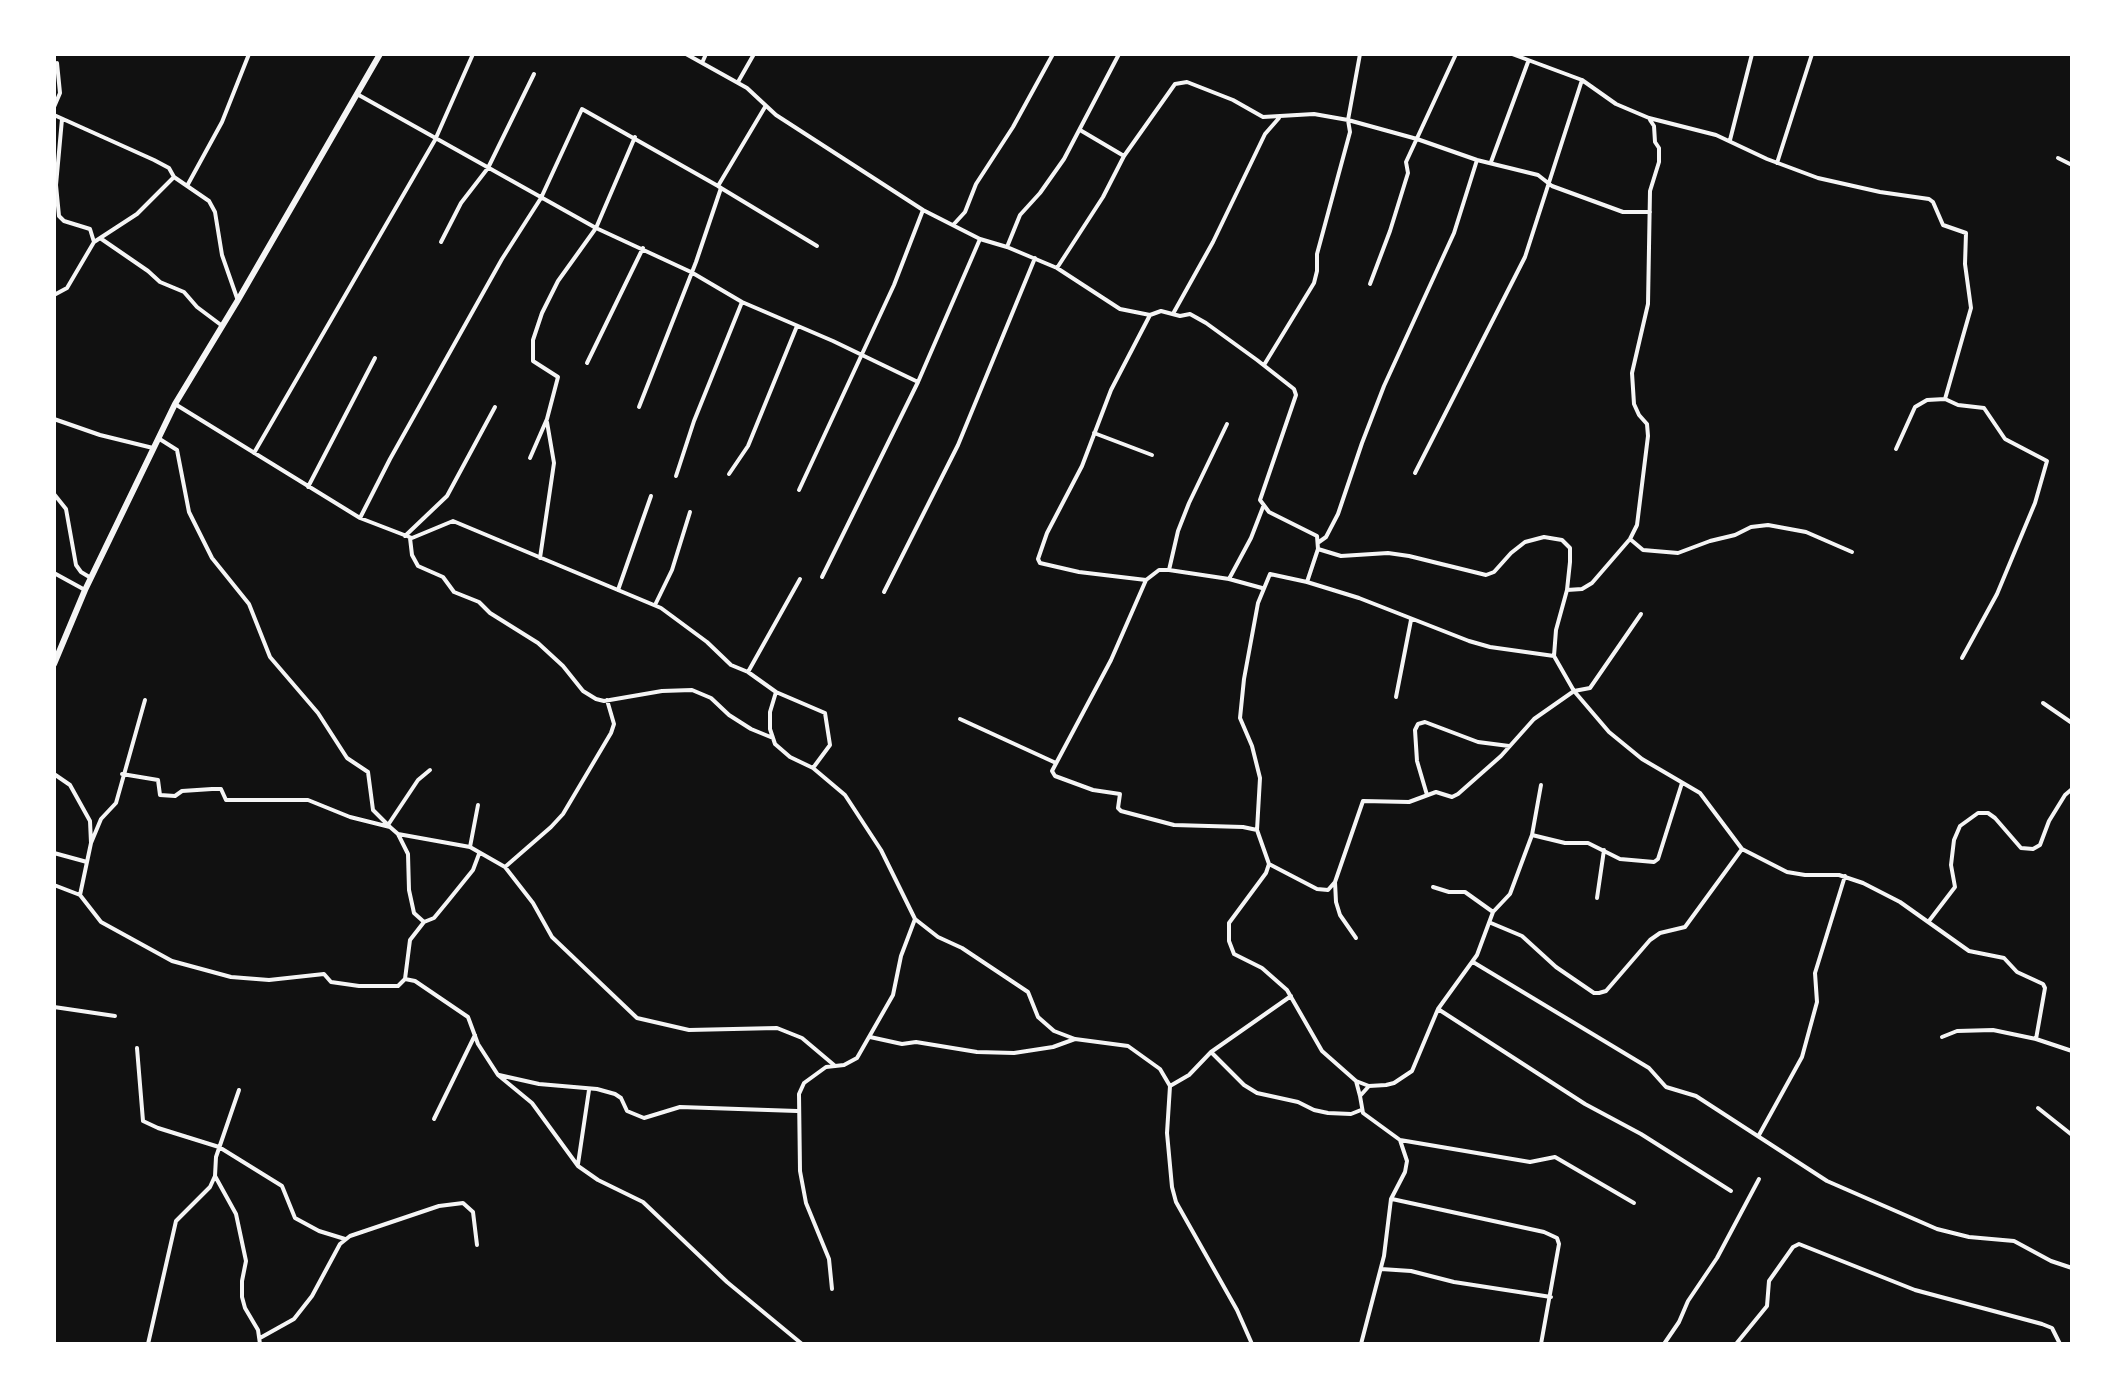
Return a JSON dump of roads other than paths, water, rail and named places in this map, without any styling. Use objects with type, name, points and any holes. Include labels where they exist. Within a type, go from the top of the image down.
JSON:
[{"type":"highway","points":[[54,664],[85,590],[175,404],[380,54]]},
{"type":"street","points":[[187,186],[222,122],[249,54]]},
{"type":"street","points":[[254,453],[435,140],[473,54]]},
{"type":"street","points":[[686,54],[738,82],[755,94],[765,107],[923,210],[980,239],[1057,268],[1120,309],[1150,315],[1161,311],[1198,317],[1294,389],[1296,396],[1261,496],[1263,507],[1229,579]]},
{"type":"street","points":[[702,63],[706,54]]},
{"type":"street","points":[[738,82],[754,54]]},
{"type":"street","points":[[954,224],[965,212],[976,184],[1013,127],[1053,54]]},
{"type":"street","points":[[1007,247],[1020,215],[1040,193],[1080,130],[1119,54]]},
{"type":"street","points":[[1264,365],[1314,283],[1317,254],[1350,132],[1348,120],[1360,54]]},
{"type":"street","points":[[1370,284],[1408,173],[1406,162],[1456,54]]},
{"type":"street","points":[[1512,54],[1582,80],[1616,104],[1649,118],[1730,140],[1777,163],[1827,181],[1933,202],[1942,224],[1966,233],[1965,264],[1971,308],[1945,399]]},
{"type":"street","points":[[1730,140],[1752,54]]},
{"type":"street","points":[[1777,163],[1812,54]]},
{"type":"street","points":[[1491,162],[1528,62]]},
{"type":"street","points":[[54,107],[60,93],[57,63]]},
{"type":"street","points":[[441,242],[461,203],[488,168],[534,74]]},
{"type":"street","points":[[1415,473],[1525,257],[1582,80]]},
{"type":"street","points":[[1057,268],[1103,197],[1124,156],[1175,84],[1187,82],[1233,100],[1263,117],[1314,114],[1348,120],[1477,160],[1538,175],[1552,186],[1623,212],[1650,212]]},
{"type":"street","points":[[357,94],[596,228],[691,272],[742,302],[918,382]]},
{"type":"street","points":[[639,407],[720,187],[765,107]]},
{"type":"street","points":[[360,518],[502,259],[541,198],[582,109],[635,137],[817,246]]},
{"type":"street","points":[[54,115],[169,168],[174,177],[214,207],[222,255],[238,300]]},
{"type":"street","points":[[1173,312],[1213,242],[1265,134],[1279,118]]},
{"type":"street","points":[[1567,590],[1585,588],[1630,539],[1637,525],[1648,436],[1647,424],[1634,404],[1632,373],[1649,296],[1650,191],[1659,162],[1654,126],[1649,118]]},
{"type":"street","points":[[62,119],[56,185],[59,216],[64,221],[90,229],[94,242]]},
{"type":"street","points":[[1080,130],[1124,156]]},
{"type":"street","points":[[530,458],[547,419],[558,377],[533,361],[533,340],[558,281],[596,228],[635,137]]},
{"type":"street","points":[[2058,158],[2072,165]]},
{"type":"street","points":[[1307,582],[1319,545],[1338,514],[1384,386],[1454,233],[1477,160]]},
{"type":"street","points":[[54,295],[67,288],[94,242],[137,214],[174,177]]},
{"type":"street","points":[[799,490],[894,285],[923,210]]},
{"type":"street","points":[[100,238],[151,272],[153,278],[184,292],[197,307],[221,325]]},
{"type":"street","points":[[822,577],[918,382],[980,239]]},
{"type":"street","points":[[587,363],[643,248]]},
{"type":"street","points":[[884,592],[951,460],[1035,258]]},
{"type":"street","points":[[676,476],[694,421],[742,302]]},
{"type":"street","points":[[1146,580],[1079,572],[1039,562],[1047,533],[1082,466],[1111,390],[1150,315]]},
{"type":"street","points":[[729,474],[748,446],[797,326]]},
{"type":"street","points":[[308,487],[375,358]]},
{"type":"street","points":[[1896,449],[1915,407],[1927,400],[1945,399],[1958,405],[1984,408],[2005,439],[2047,461],[2035,503],[1997,594],[1962,658]]},
{"type":"street","points":[[175,404],[360,518],[408,537],[432,532],[452,520],[655,605],[707,642],[731,665],[748,672],[776,692],[826,714],[830,745],[813,768]]},
{"type":"street","points":[[408,537],[447,496],[495,407]]},
{"type":"street","points":[[54,419],[100,435],[153,448]]},
{"type":"street","points":[[540,558],[554,463],[547,419]]},
{"type":"street","points":[[1169,570],[1189,503],[1227,424]]},
{"type":"street","points":[[1094,433],[1152,455]]},
{"type":"street","points":[[158,438],[177,450],[189,513],[212,557],[249,604],[270,657],[318,713],[347,758],[368,772],[373,810],[398,834],[408,854],[409,890],[414,913],[424,922]]},
{"type":"street","points":[[54,494],[66,509],[77,566],[91,578]]},
{"type":"street","points":[[618,590],[651,496]]},
{"type":"street","points":[[1263,507],[1314,534],[1319,545],[1341,556],[1388,553],[1486,575],[1494,572],[1525,542],[1535,538],[1562,540],[1570,548],[1567,590],[1556,630],[1554,656],[1574,691],[1622,743],[1682,783],[1691,785],[1742,849],[1787,872],[1845,876],[1883,893],[1929,921],[1969,951],[2004,958],[2017,972],[2043,984],[2045,988],[2036,1039]]},
{"type":"street","points":[[655,605],[672,570],[690,512]]},
{"type":"street","points":[[1630,539],[1643,550],[1678,553],[1751,527],[1768,525],[1806,532],[1852,552]]},
{"type":"street","points":[[408,537],[418,566],[443,577],[454,592],[479,602],[490,613],[538,643],[563,666],[583,691],[599,700],[692,690],[709,697],[751,729],[773,738]]},
{"type":"street","points":[[1257,830],[1174,825],[1121,811],[1118,808],[1120,794],[1093,790],[1053,775],[1052,771],[1111,660],[1146,580],[1159,570],[1169,570],[1229,579],[1263,589]]},
{"type":"street","points":[[54,573],[85,590]]},
{"type":"street","points":[[1541,785],[1532,835],[1510,894],[1493,912],[1473,962],[1438,1009],[1412,1071],[1394,1083],[1369,1086],[1356,1081],[1322,1051],[1287,990],[1262,968],[1234,954],[1229,941],[1229,923],[1266,873],[1269,864],[1257,830],[1260,778],[1240,716],[1251,633],[1263,589],[1271,573],[1359,598],[1490,647],[1554,656]]},
{"type":"street","points":[[748,672],[800,579]]},
{"type":"street","points":[[1269,864],[1317,889],[1328,890],[1335,882],[1364,800],[1409,802],[1437,792],[1454,796],[1489,767],[1534,719],[1574,691],[1590,688],[1641,614]]},
{"type":"street","points":[[1396,697],[1411,620]]},
{"type":"street","points":[[776,692],[770,712],[777,747],[813,768],[842,792],[881,850],[915,919],[938,937],[962,948],[1025,989],[1038,1017],[1054,1031],[1075,1039],[1128,1046],[1155,1064],[1170,1086],[1167,1133],[1175,1198],[1237,1310],[1252,1344]]},
{"type":"street","points":[[80,895],[91,843],[101,819],[116,803],[145,700]]},
{"type":"street","points":[[505,867],[563,814],[611,733],[614,724],[607,700]]},
{"type":"street","points":[[2043,703],[2072,723]]},
{"type":"street","points":[[960,719],[1056,763]]},
{"type":"street","points":[[1427,795],[1417,761],[1415,730],[1418,724],[1425,722],[1478,742],[1509,746]]},
{"type":"street","points":[[389,826],[418,780],[430,770]]},
{"type":"street","points":[[54,774],[70,785],[84,806],[90,821],[91,843]]},
{"type":"street","points":[[122,774],[158,780],[160,795],[175,796],[182,791],[221,789],[226,800],[308,800],[350,817],[389,826]]},
{"type":"street","points":[[1532,835],[1565,843],[1588,843],[1620,859],[1648,863],[1658,859],[1682,783]]},
{"type":"street","points":[[1929,921],[1955,887],[1952,855],[1960,826],[1978,813],[1988,813],[2021,848],[2033,849],[2040,845],[2049,821],[2072,789]]},
{"type":"street","points":[[470,847],[478,805]]},
{"type":"street","points":[[398,834],[470,847],[505,867],[533,903],[552,937],[637,1018],[689,1030],[777,1028],[802,1038],[835,1066]]},
{"type":"street","points":[[1491,923],[1522,936],[1556,967],[1594,993],[1606,991],[1650,940],[1660,933],[1685,927],[1742,849]]},
{"type":"street","points":[[1597,898],[1604,850]]},
{"type":"street","points":[[54,853],[87,862]]},
{"type":"street","points":[[54,885],[80,895],[101,922],[172,961],[231,977],[269,980],[324,974],[331,982],[398,986],[405,979],[410,940],[424,922],[434,918],[473,870],[479,854]]},
{"type":"street","points":[[1759,1135],[1802,1057],[1817,1002],[1815,973],[1845,876]]},
{"type":"street","points":[[1335,882],[1340,915],[1356,938]]},
{"type":"street","points":[[1433,887],[1449,892],[1465,892],[1493,912]]},
{"type":"street","points":[[832,1289],[829,1259],[806,1203],[800,1171],[797,1111],[802,1084],[826,1067],[857,1058],[893,995],[904,945],[915,919]]},
{"type":"street","points":[[1473,962],[1649,1068],[1666,1087],[1696,1096],[1827,1181],[1937,1229],[1969,1237],[2014,1241],[2051,1261],[2072,1268]]},
{"type":"street","points":[[405,979],[415,981],[468,1017],[498,1075],[532,1103],[578,1166],[598,1180],[643,1202],[727,1282],[802,1344]]},
{"type":"street","points":[[1170,1086],[1185,1078],[1211,1052],[1291,996]]},
{"type":"street","points":[[54,1007],[115,1016]]},
{"type":"street","points":[[1438,1009],[1585,1104],[1641,1134],[1731,1191]]},
{"type":"street","points":[[1942,1037],[1957,1031],[1993,1030],[2072,1051]]},
{"type":"street","points":[[434,1119],[475,1035]]},
{"type":"street","points":[[870,1037],[902,1044],[916,1042],[977,1052],[1014,1053],[1053,1047],[1075,1039]]},
{"type":"street","points":[[137,1048],[143,1121],[219,1147],[282,1186],[295,1218],[319,1231],[345,1239]]},
{"type":"street","points":[[1211,1052],[1244,1085],[1257,1093],[1298,1102],[1328,1113],[1351,1114],[1361,1110]]},
{"type":"street","points":[[498,1075],[615,1094],[621,1098],[627,1111],[644,1118],[680,1107],[797,1111]]},
{"type":"street","points":[[1356,1081],[1361,1110],[1366,1117],[1392,1131],[1400,1140],[1407,1161],[1405,1172],[1391,1199],[1381,1269],[1361,1344]]},
{"type":"street","points":[[1360,1096],[1369,1086]]},
{"type":"street","points":[[148,1344],[176,1221],[210,1187],[215,1176],[219,1147],[239,1090]]},
{"type":"street","points":[[578,1166],[589,1090]]},
{"type":"street","points":[[2038,1108],[2072,1135]]},
{"type":"street","points":[[1400,1140],[1530,1162],[1555,1157],[1634,1203]]},
{"type":"street","points":[[215,1176],[236,1214],[246,1261],[241,1284],[242,1297],[260,1341],[294,1319],[312,1296],[345,1239],[431,1208],[465,1203],[473,1212],[477,1245]]},
{"type":"street","points":[[1664,1344],[1717,1258],[1759,1179]]},
{"type":"street","points":[[1391,1199],[1544,1232],[1557,1238],[1559,1244],[1541,1344]]},
{"type":"street","points":[[1736,1344],[1767,1306],[1769,1281],[1793,1247],[1799,1244],[1915,1290],[2042,1324],[2052,1328],[2060,1344]]},
{"type":"street","points":[[1381,1269],[1411,1271],[1454,1282],[1551,1297]]}]
